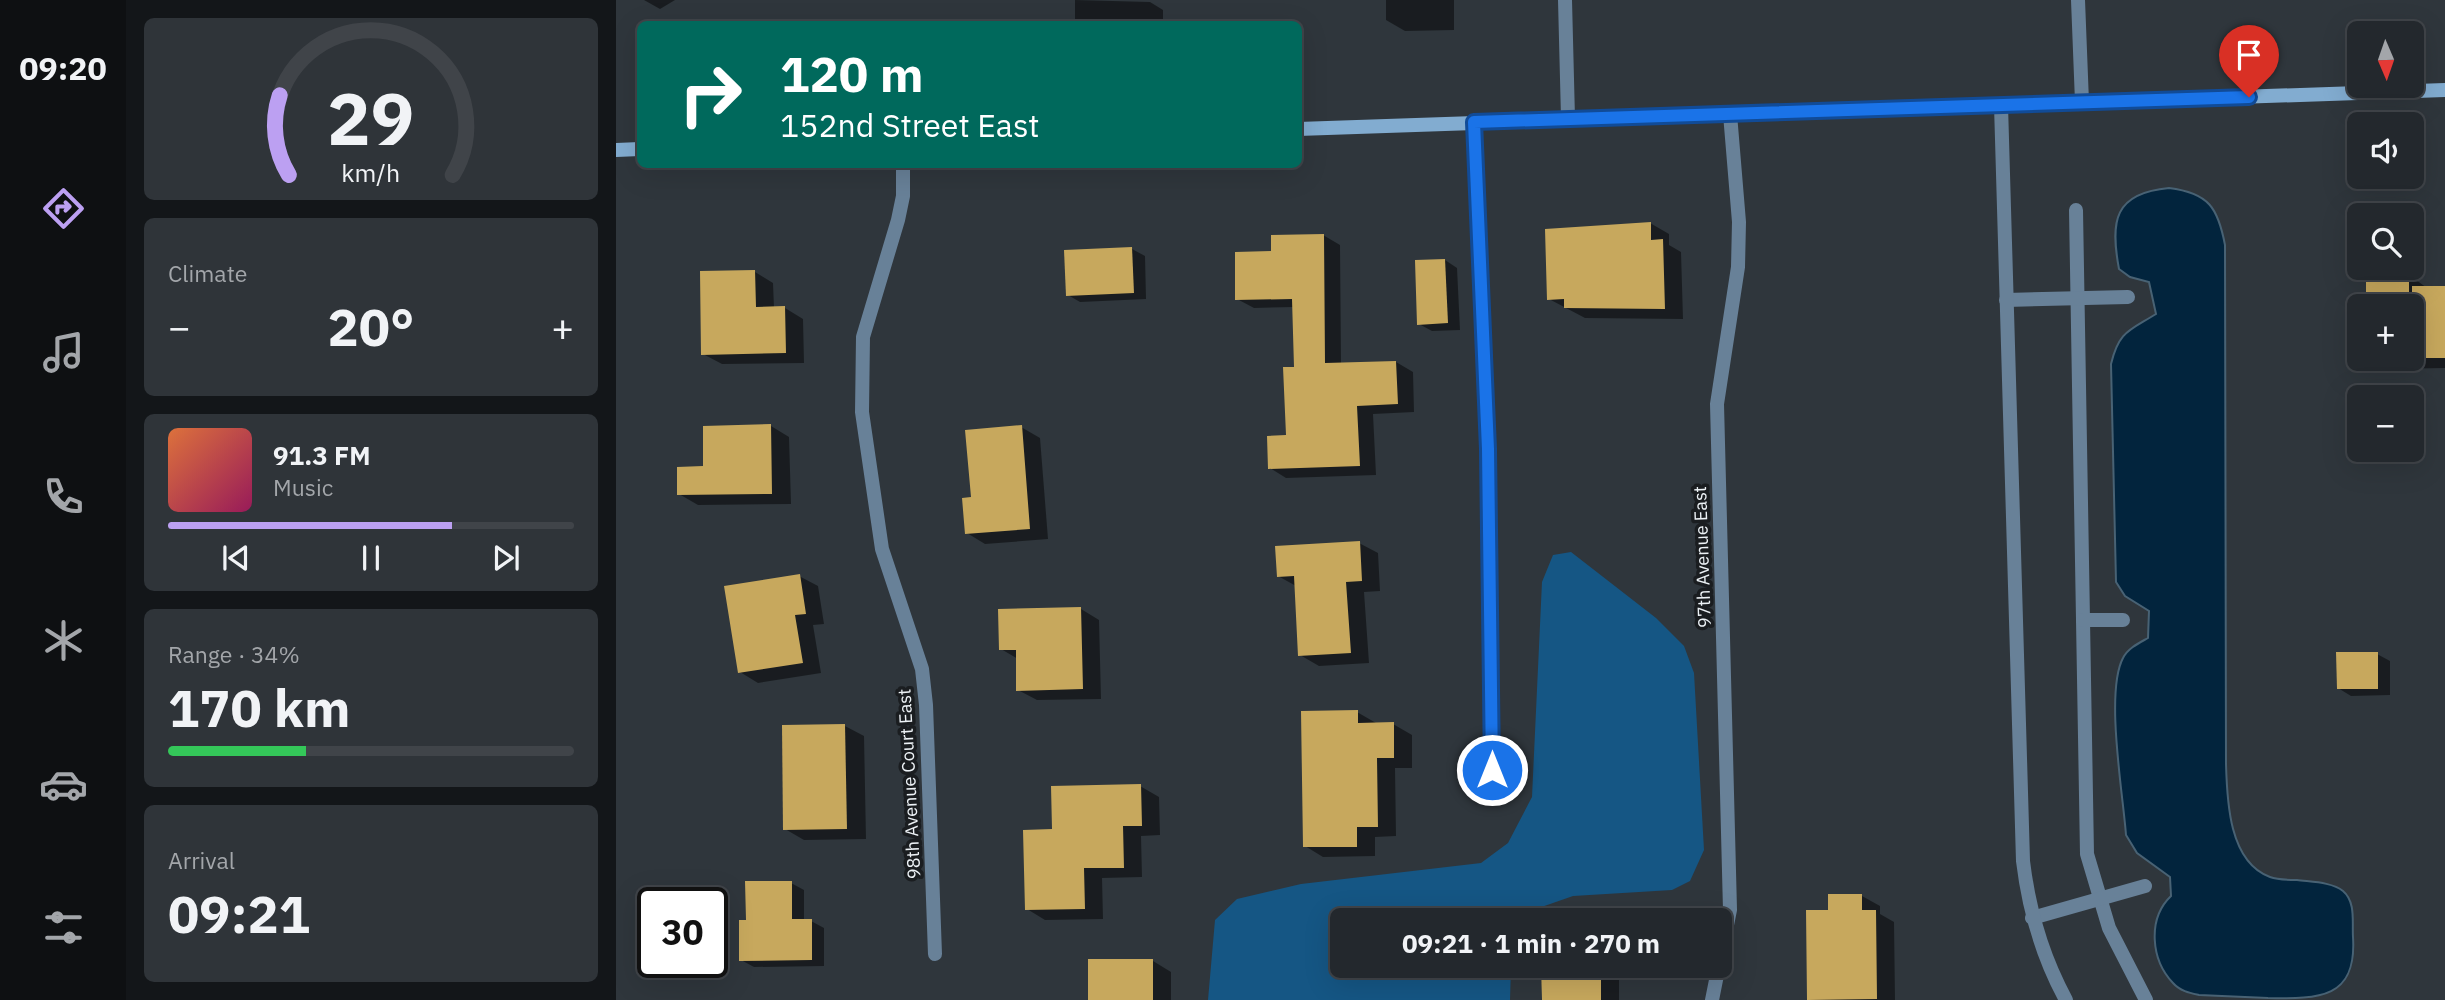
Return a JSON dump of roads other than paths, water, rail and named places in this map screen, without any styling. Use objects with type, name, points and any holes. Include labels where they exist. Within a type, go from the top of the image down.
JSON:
[{"type":"main road","points":[[1302,129],[2445,90]]},
{"type":"main road","points":[[616,149],[637,149]]},
{"type":"street","points":[[1565,0],[1568,118]]},
{"type":"street","points":[[2078,0],[2082,102]]},
{"type":"street","points":[[2001,105],[2023,861],[2032,918],[2049,966],[2066,1000]]},
{"type":"street","name":"97th Avenue East","points":[[1712,1000],[1730,910],[1717,404],[1738,267],[1739,222],[1730,114]]},
{"type":"street","points":[[1474,122],[1488,449],[1492,770]]},
{"type":"street","name":"98th Avenue Court East","points":[[902,168],[903,196],[898,220],[863,337],[862,399],[882,549],[922,669],[935,954]]},
{"type":"street","points":[[2076,210],[2087,854],[2098,899],[2109,928],[2146,1000]]},
{"type":"street","points":[[2006,300],[2128,297]]},
{"type":"street","points":[[2083,620],[2123,620]]},
{"type":"street","points":[[2032,918],[2145,886]]}]
